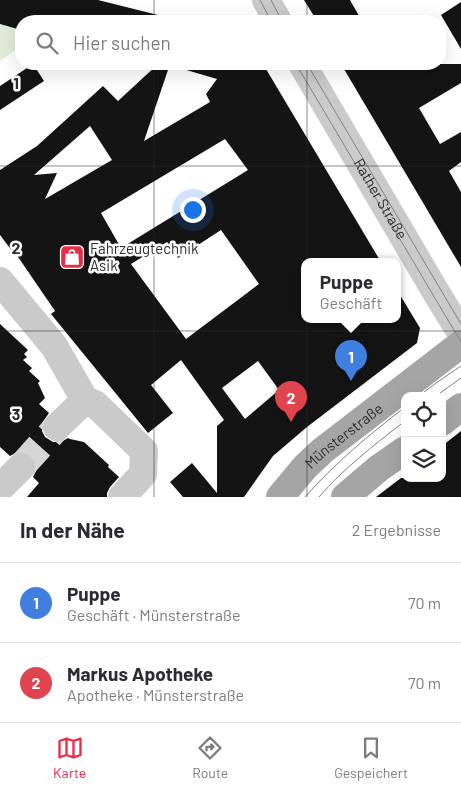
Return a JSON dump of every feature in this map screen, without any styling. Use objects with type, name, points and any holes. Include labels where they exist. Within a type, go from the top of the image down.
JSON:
[{"type":"main road","name":"Münsterstraße","points":[[280,497],[305,467],[322,451],[461,344]]},
{"type":"main road","points":[[446,419],[461,408]]},
{"type":"main road","points":[[345,497],[401,453]]},
{"type":"street","points":[[266,0],[275,15]]},
{"type":"street","name":"Rather Straße","points":[[305,70],[436,294],[461,333]]},
{"type":"street","points":[[0,281],[54,346],[85,400],[95,404],[144,451],[143,474],[122,497]]},
{"type":"street","points":[[57,428],[85,400]]},
{"type":"street","points":[[0,488],[21,467]]},
{"type":"green space","points":[[0,24],[15,28],[15,50],[0,61]]},
{"type":"building","points":[[0,0],[98,0],[158,15],[15,15],[15,28],[0,24]]},
{"type":"building","points":[[304,0],[350,0],[359,15],[313,15]]},
{"type":"building","points":[[461,2],[461,49],[446,24],[446,15],[441,15]]},
{"type":"building","points":[[446,64],[461,64],[461,83],[419,108],[440,144],[461,132],[461,162],[449,171],[461,192],[461,267],[345,70],[446,70]]},
{"type":"building","points":[[24,70],[37,70],[44,81],[0,110],[0,86]]},
{"type":"building","points":[[152,70],[168,70],[144,141],[210,102],[206,94],[217,79],[186,70],[267,70],[379,258],[301,258],[301,323],[401,323],[401,297],[420,328],[417,343],[307,427],[273,456],[244,497],[183,497],[170,482],[192,463],[217,493],[217,426],[224,420],[181,360],[151,385],[173,413],[148,433],[51,314],[55,311],[14,251],[12,251],[0,235],[0,170],[37,146],[103,86],[118,101]],"holes":[[[90,126],[112,160],[45,199],[57,173],[34,175]],[[225,139],[248,170],[121,248],[101,213]],[[221,230],[259,284],[186,339],[131,264],[167,242],[178,258]],[[258,361],[279,390],[245,419],[222,388]]]},
{"type":"building","points":[[0,324],[28,350],[24,354],[27,357],[23,360],[32,368],[29,371],[40,381],[38,383],[45,398],[39,404],[49,413],[42,423],[42,431],[45,437],[53,442],[61,442],[68,438],[84,442],[109,465],[108,467],[119,477],[110,487],[107,497],[27,497],[39,483],[33,477],[36,471],[36,462],[26,452],[17,452],[10,456],[0,447]]},
{"type":"building","points":[[461,431],[461,497],[376,497],[401,478],[401,482],[446,482],[446,443]]},
{"type":"tunnel","points":[[21,467],[57,427]]},
{"type":"tram line","points":[[260,0],[268,15]]},
{"type":"tram line","points":[[271,0],[279,15]]},
{"type":"tram line","points":[[300,70],[461,342]]},
{"type":"tram line","points":[[311,70],[461,324]]},
{"type":"tram line","points":[[424,392],[461,366]]},
{"type":"tram line","points":[[442,392],[461,378]]},
{"type":"tram line","points":[[305,497],[353,450],[401,410]]},
{"type":"tram line","points":[[319,497],[349,467],[401,424]]},
{"type":"place","name":"Fahrzeugtechnik Asik","points":[[72,257]]},
{"type":"place","name":"Puppe","points":[[351,381]]},
{"type":"place","name":"Markus Apotheke","points":[[291,422]]}]
